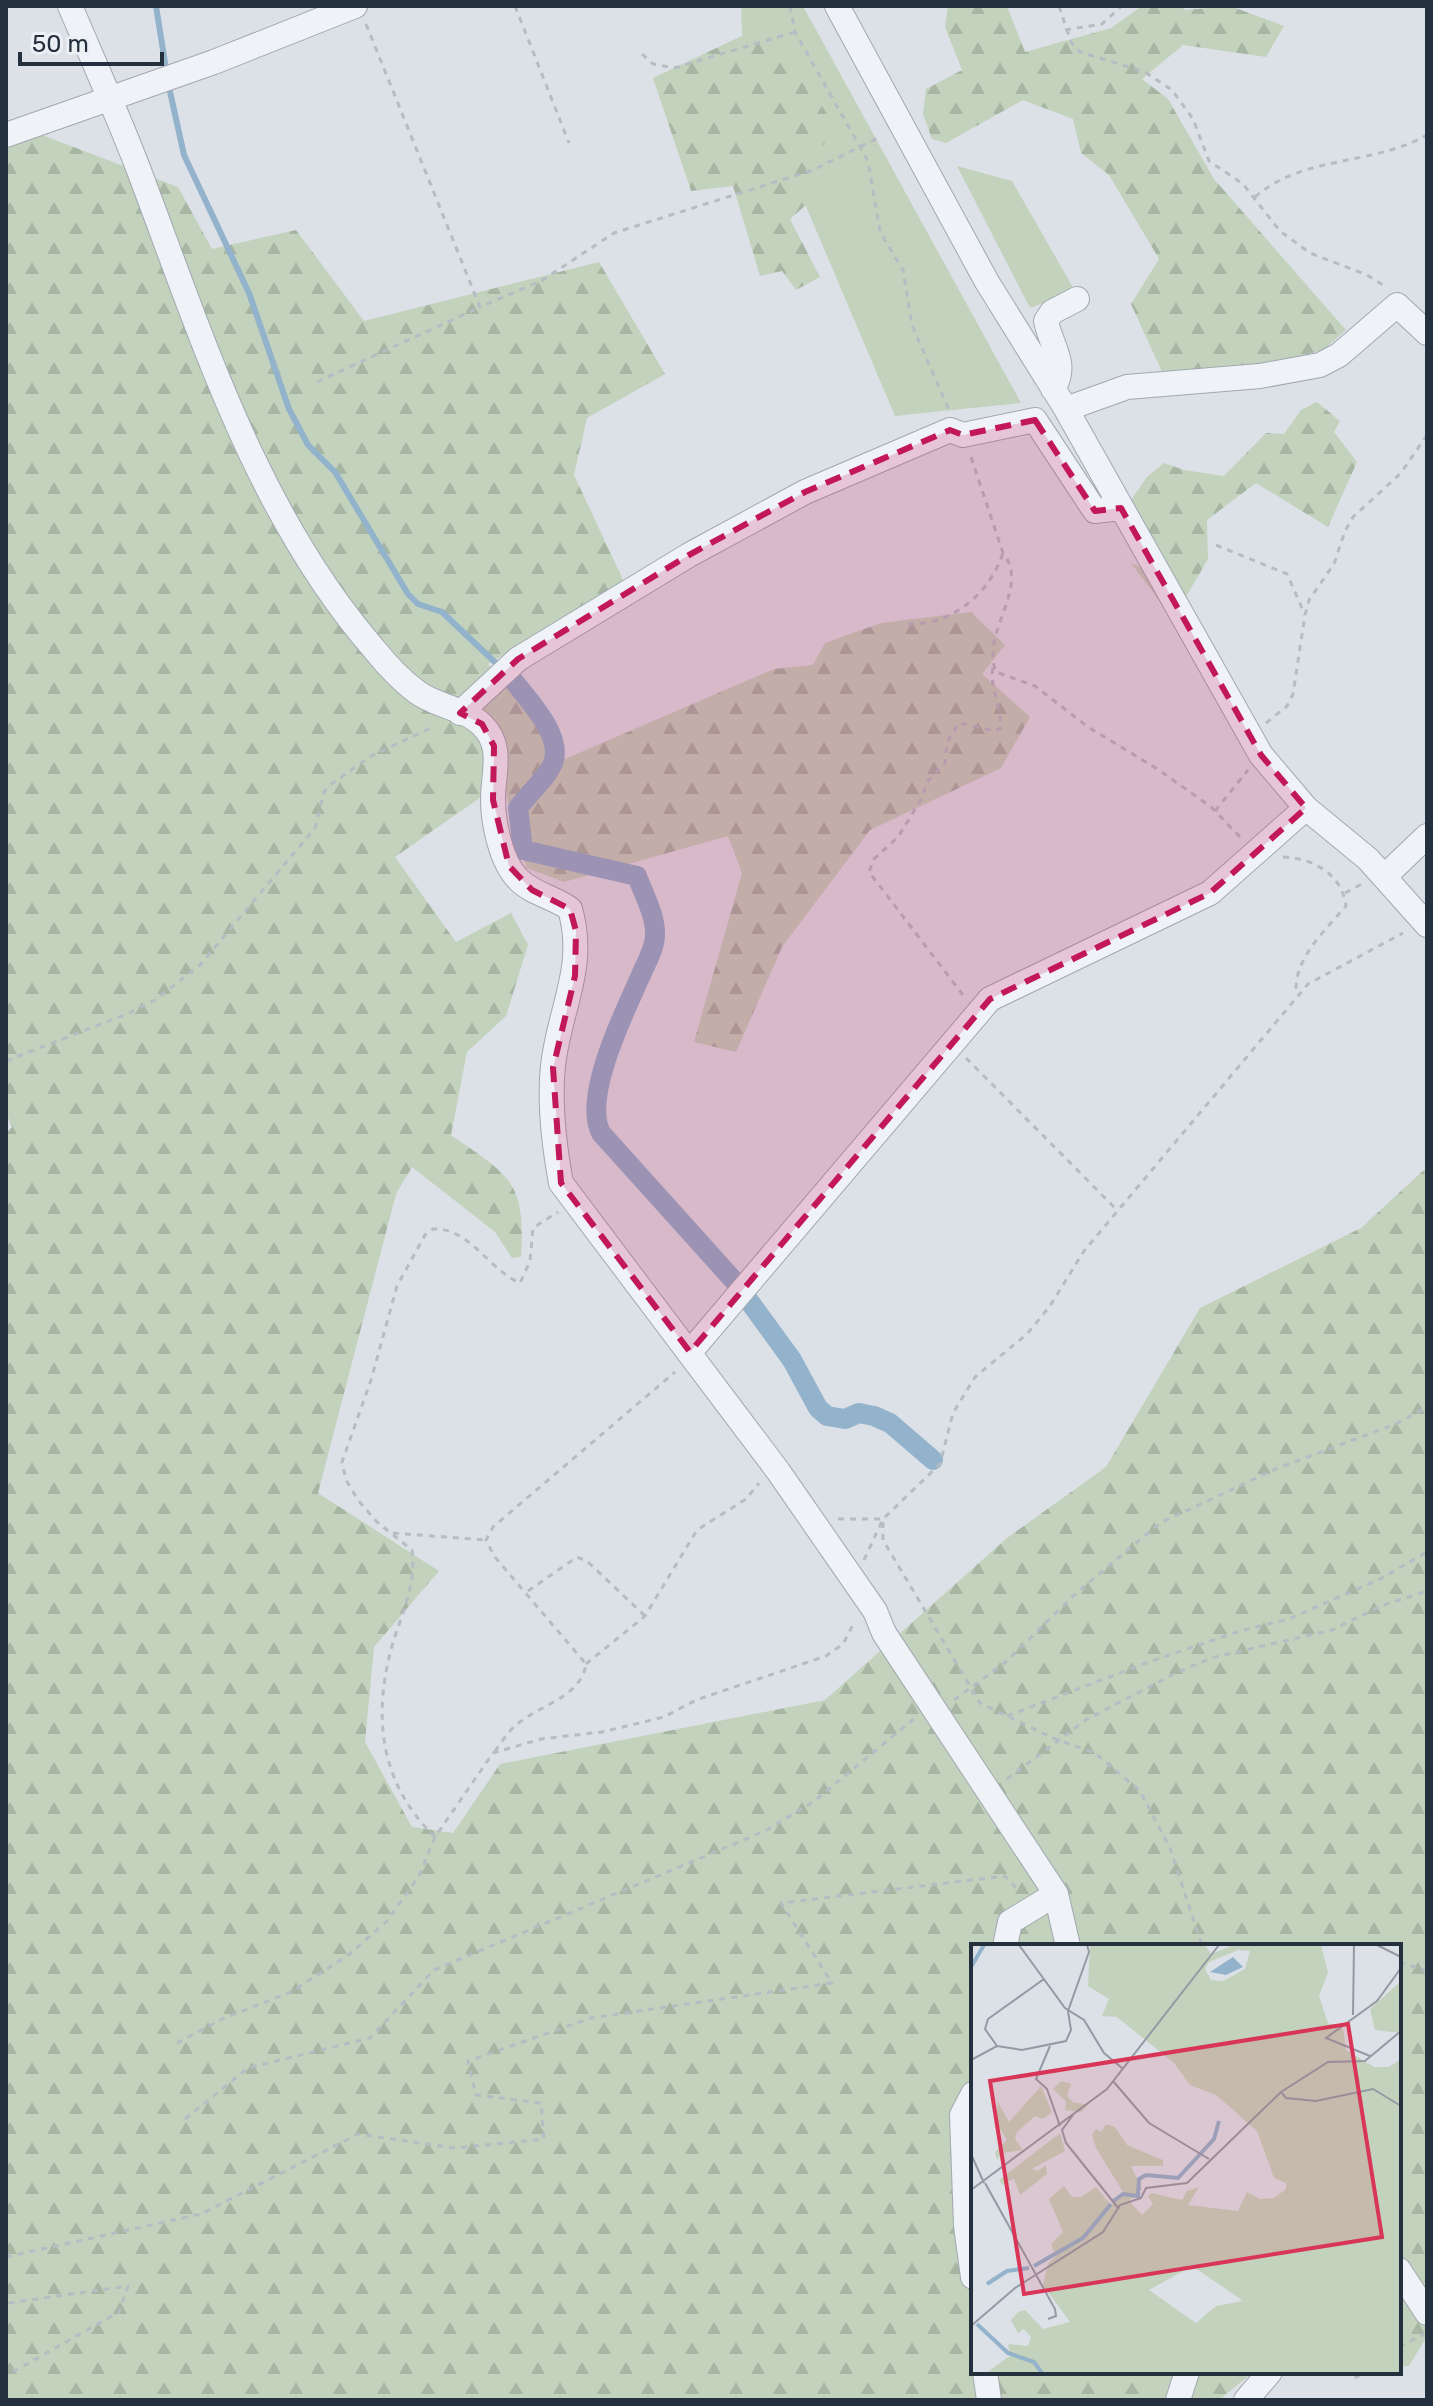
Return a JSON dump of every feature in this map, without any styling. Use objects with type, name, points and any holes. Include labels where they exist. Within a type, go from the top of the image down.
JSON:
[{"type":"street","points":[[70,6],[110,97],[243,437],[322,583],[375,650],[418,693],[482,724],[494,746],[498,764],[493,800],[500,842],[509,866],[517,878],[532,890],[570,909],[576,931],[575,976],[559,1023],[552,1101],[561,1183],[691,1354],[875,1611],[884,1633],[1056,1894],[1068,1944]]},
{"type":"street","points":[[837,6],[987,282],[1059,399],[1255,745],[1306,808],[1384,877],[1427,925]]},
{"type":"street","points":[[6,135],[360,13]]},
{"type":"street","points":[[1059,399],[1061,358],[1050,341],[1046,321],[1052,312],[1077,299]]},
{"type":"street","points":[[1059,399],[1127,387],[1260,376],[1320,365],[1339,355],[1397,305],[1427,333]]},
{"type":"street","points":[[460,713],[518,659],[689,555],[805,492],[950,430],[963,435],[1035,420],[1095,511],[1121,508]]},
{"type":"street","points":[[691,1354],[990,999],[1210,893],[1263,858],[1306,808]]},
{"type":"street","points":[[1384,877],[1427,836]]},
{"type":"street","points":[[1005,1944],[1010,1922],[1056,1894]]},
{"type":"street","points":[[971,2098],[962,2115],[966,2226],[971,2262]]},
{"type":"street","points":[[1401,2273],[1427,2313]]},
{"type":"street","points":[[985,2374],[989,2400]]},
{"type":"street","points":[[1178,2400],[1186,2374]]},
{"type":"street","points":[[1246,2400],[1268,2374]]},
{"type":"path","points":[[515,6],[569,143]]},
{"type":"path","points":[[790,6],[795,32],[868,161],[880,232],[908,284],[912,325],[935,383],[963,435],[1003,553],[1011,563],[1012,581],[992,642],[990,658],[996,672],[1035,686],[1068,714],[1159,770],[1214,811],[1263,858],[1306,858],[1333,876],[1344,894],[1346,906],[1305,956],[1295,976],[1296,993]]},
{"type":"path","points":[[1059,6],[1065,30],[1080,52],[1145,72],[1172,90],[1193,119],[1209,161],[1243,184],[1280,231],[1332,264],[1384,284],[1397,305]]},
{"type":"path","points":[[1065,30],[1102,24],[1122,6]]},
{"type":"path","points":[[360,13],[480,307]]},
{"type":"path","points":[[642,54],[653,64],[674,68],[795,32]]},
{"type":"path","points":[[317,382],[541,281],[614,233],[813,170],[902,126]]},
{"type":"path","points":[[1255,197],[1268,185],[1304,170],[1379,156],[1427,135]]},
{"type":"path","points":[[1214,811],[1255,745],[1293,694],[1309,600],[1334,564],[1345,531],[1353,517],[1401,473],[1427,435]]},
{"type":"path","points":[[1216,545],[1287,574],[1305,615]]},
{"type":"path","points":[[908,624],[936,620],[972,602],[988,586],[1003,553]]},
{"type":"path","points":[[977,1014],[869,872],[874,859],[898,837],[922,798],[927,782],[945,763],[947,742],[959,723],[994,731],[1001,728],[1001,705],[990,678],[994,665]]},
{"type":"path","points":[[6,1061],[62,1042],[155,1000],[200,965],[298,851],[315,828],[324,792],[330,785],[371,756],[460,713]]},
{"type":"path","points":[[953,1044],[1117,1210]]},
{"type":"path","points":[[435,1837],[417,1819],[396,1784],[380,1710],[385,1674],[414,1567],[412,1550],[377,1522],[358,1500],[346,1480],[342,1462],[405,1271],[425,1235],[433,1229],[442,1229],[470,1243],[503,1276],[520,1283],[530,1261],[533,1228],[575,1201]]},
{"type":"path","points":[[486,1540],[493,1527],[691,1354]]},
{"type":"path","points":[[185,2119],[248,2068],[370,2038],[434,1970],[765,1831],[813,1802],[909,1721],[936,1710],[1007,1661],[1074,1595],[1160,1523],[1278,1468],[1396,1424],[1427,1407]]},
{"type":"path","points":[[493,1753],[514,1726],[575,1689],[584,1677],[586,1664],[645,1616],[697,1530],[746,1499],[771,1466]]},
{"type":"path","points":[[835,1519],[883,1519],[883,1540],[980,1703],[1057,1740],[1095,1753],[1140,1791],[1170,1848],[1201,1944]]},
{"type":"path","points":[[393,1533],[486,1540]]},
{"type":"path","points":[[486,1540],[494,1556],[586,1664]]},
{"type":"path","points":[[1006,1717],[1146,1663],[1240,1631],[1289,1619],[1380,1579],[1427,1552]]},
{"type":"path","points":[[526,1592],[573,1556],[588,1562],[645,1616]]},
{"type":"path","points":[[988,1794],[1057,1740],[1140,1689],[1211,1658],[1332,1630],[1381,1606],[1427,1591]]},
{"type":"path","points":[[6,2257],[201,2214],[358,2134],[455,2148],[544,2139],[541,2103],[476,2095],[468,2061],[591,2018],[832,1983],[781,1903],[1005,1876],[1034,1907]]},
{"type":"path","points":[[1401,1963],[1427,1971]]},
{"type":"path","points":[[6,2291],[9,2303],[128,2286],[119,2312],[11,2373],[6,2371]]},
{"type":"path","points":[[1401,2346],[1427,2334]]},
{"type":"path","points":[[1355,2378],[1361,2374]]},
{"type":"highlighted area","points":[[1035,420],[1095,511],[1121,508],[1261,755],[1306,808],[1210,893],[990,999],[690,1352],[561,1183],[553,1068],[575,976],[576,931],[570,909],[532,890],[509,866],[493,800],[494,746],[482,724],[460,713],[518,659],[689,555],[805,492],[950,430],[963,435]]},
{"type":"green space","points":[[741,6],[803,6],[1021,403],[895,416],[743,58]]},
{"type":"green space","points":[[948,6],[1007,6],[1025,52],[1111,28],[1142,6],[1178,6],[1186,10],[1230,6],[1284,26],[1266,57],[1183,45],[1142,79],[1168,99],[1214,179],[1346,330],[1323,350],[1267,365],[1163,374],[1131,304],[1159,259],[1109,175],[1081,153],[1073,119],[1023,100],[946,143],[932,139],[923,114],[926,89],[962,70],[945,27]]},
{"type":"green space","points":[[750,32],[788,50],[838,132],[807,159],[816,196],[790,219],[820,277],[796,290],[782,271],[760,276],[733,186],[691,191],[653,78]]},
{"type":"green space","points":[[37,133],[178,187],[212,249],[296,230],[364,321],[599,262],[665,374],[587,418],[574,475],[625,584],[488,664],[565,759],[774,669],[813,665],[825,643],[881,623],[971,612],[1005,645],[982,674],[1030,717],[1001,768],[870,830],[782,947],[736,1052],[694,1042],[742,873],[728,836],[564,882],[527,868],[512,824],[504,781],[395,857],[456,942],[511,913],[528,945],[506,1016],[467,1052],[451,1135],[510,1182],[520,1211],[521,1257],[512,1258],[495,1232],[412,1167],[396,1194],[318,1493],[439,1571],[374,1647],[365,1742],[412,1827],[453,1833],[500,1764],[825,1700],[1007,1538],[1106,1467],[1200,1308],[1361,1228],[1427,1167],[1427,2336],[1409,2366],[1401,2366],[1401,1944],[971,1944],[971,2374],[1251,2374],[1219,2400],[6,2400],[6,1134],[12,1127],[6,1113],[6,147]]},
{"type":"green space","points":[[957,166],[1012,181],[1075,291],[1030,308]]},
{"type":"green space","points":[[1317,402],[1340,421],[1334,432],[1357,462],[1328,527],[1256,483],[1207,520],[1208,559],[1173,619],[1131,563],[1153,573],[1163,555],[1131,500],[1147,477],[1164,463],[1184,470],[1224,476],[1266,433],[1284,434],[1301,410]]},
{"type":"waterway","points":[[156,6],[166,69]]},
{"type":"waterway","points":[[169,87],[184,155],[249,293],[289,409],[308,445],[335,472],[408,594],[418,604],[442,612],[499,666]]},
{"type":"waterway","points":[[509,675],[541,716],[553,740],[555,752],[550,769],[518,808],[523,850],[637,876],[653,920],[655,940],[652,950],[616,1031],[601,1077],[597,1098],[601,1133],[736,1283],[792,1360],[818,1408],[827,1416],[845,1419],[859,1413],[890,1423],[933,1460]]}]
